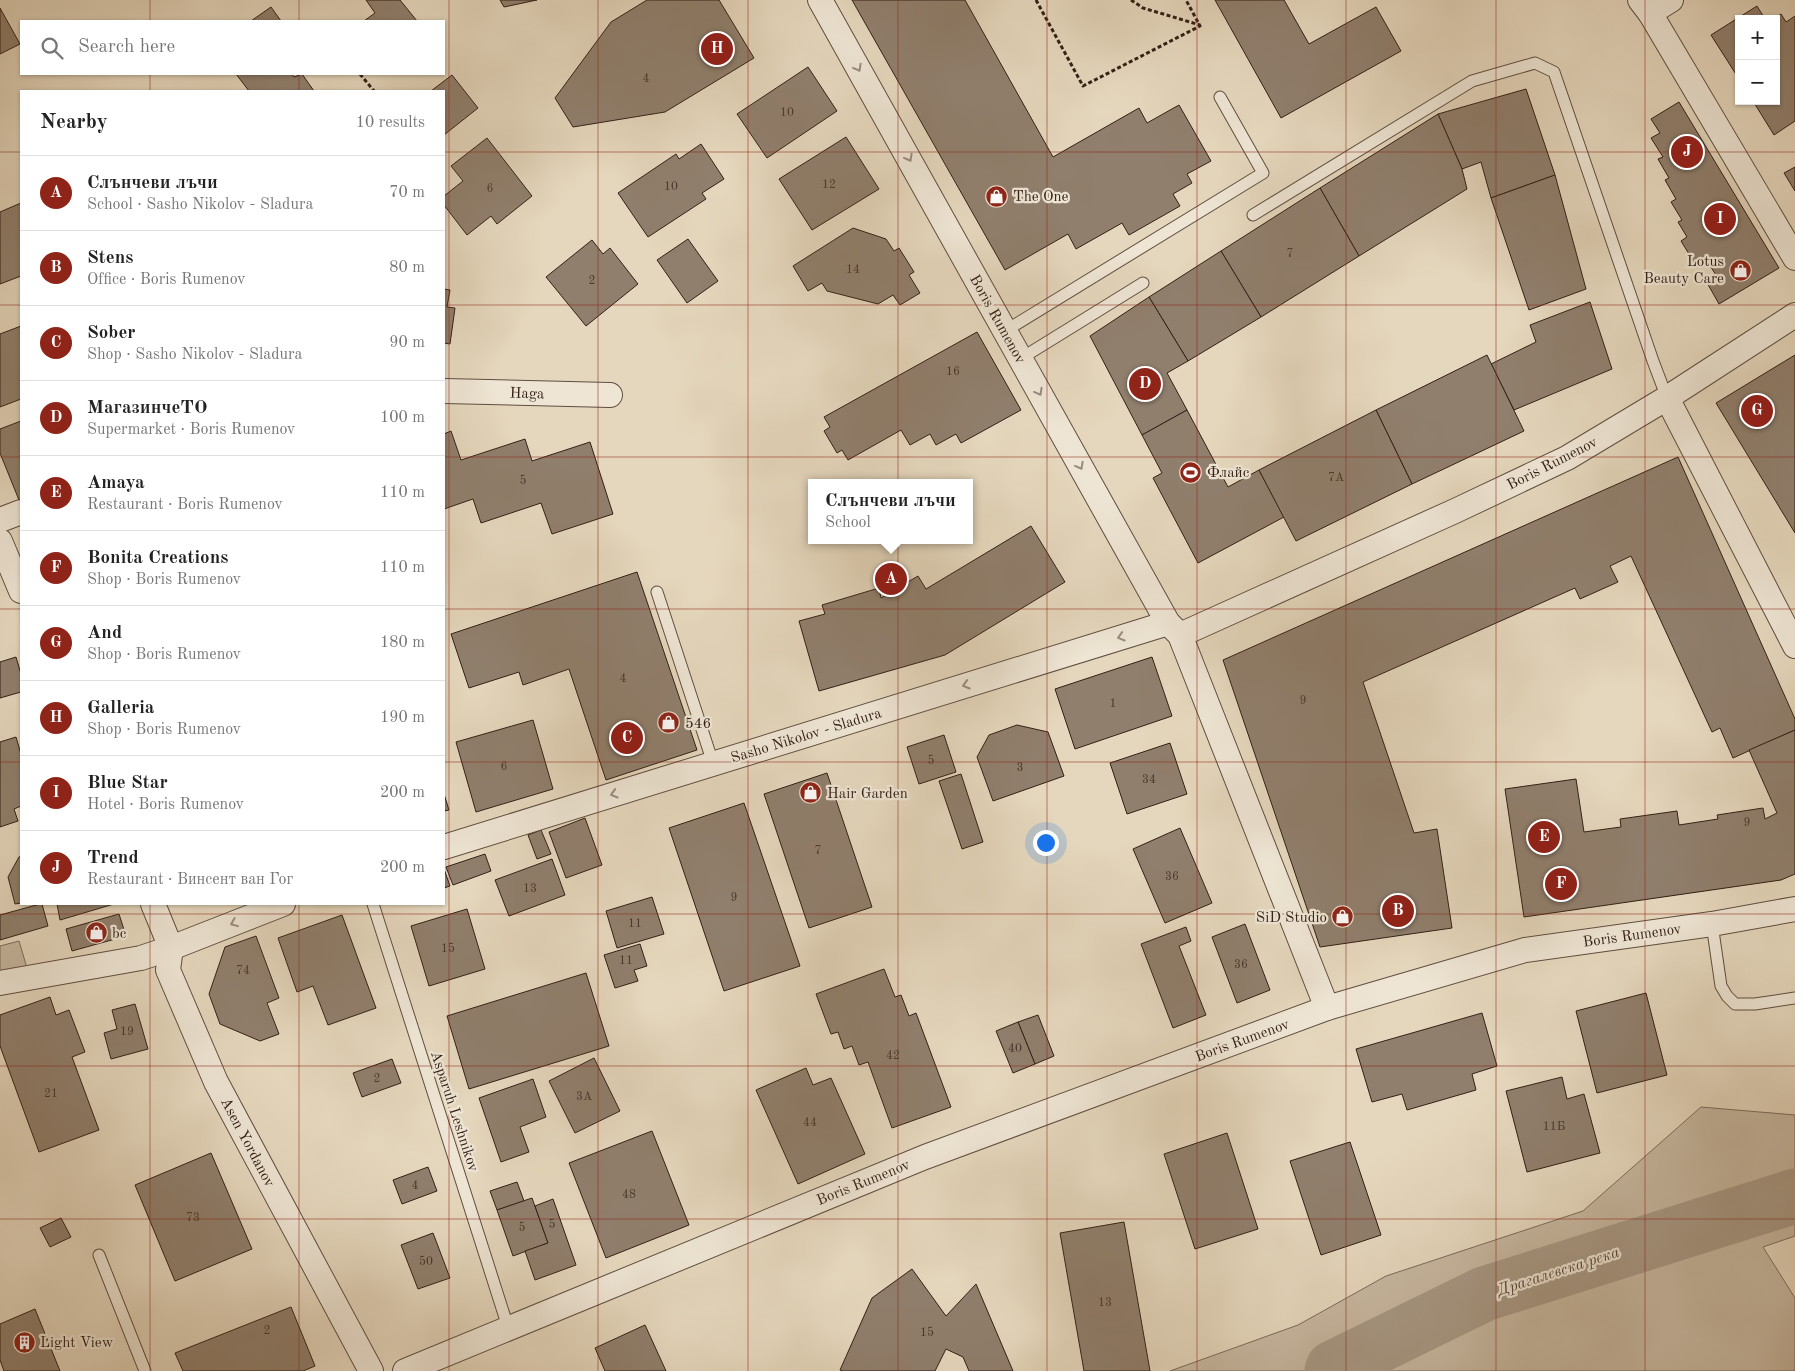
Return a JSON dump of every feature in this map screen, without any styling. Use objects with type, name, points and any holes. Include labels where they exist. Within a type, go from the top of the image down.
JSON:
[{"type":"street","name":"Boris Rumenov","points":[[820,0],[1020,359],[1174,629],[1327,1008]]},
{"type":"street","points":[[1671,0],[1645,6],[1795,258]]},
{"type":"street","name":"Boris Rumenov","points":[[1174,629],[1455,511],[1567,458],[1667,398],[1795,315]]},
{"type":"street","name":"Haga","points":[[445,391],[610,395]]},
{"type":"street","points":[[1667,398],[1795,646]]},
{"type":"street","points":[[0,520],[20,512]]},
{"type":"street","points":[[0,541],[20,589]]},
{"type":"street","name":"Sasho Nikolov - Sladura","points":[[445,847],[713,763],[1174,629]]},
{"type":"street","name":"Asen Yordanov","points":[[153,905],[171,948],[168,970],[216,1082],[371,1371]]},
{"type":"street","points":[[0,982],[141,958],[280,905]]},
{"type":"street","name":"Boris Rumenov","points":[[405,1371],[925,1157],[1327,1008],[1525,950],[1712,924],[1795,909]]},
{"type":"lane","points":[[1253,214],[1472,81],[1535,63],[1554,72],[1667,398]]},
{"type":"lane","points":[[1005,331],[1263,173],[1220,97]]},
{"type":"lane","points":[[1020,359],[1143,283]]},
{"type":"lane","points":[[657,592],[713,763]]},
{"type":"lane","name":"Asparuh Leshnikov","points":[[373,905],[508,1328]]},
{"type":"lane","points":[[1712,924],[1721,986],[1735,1004],[1755,1004],[1795,998]]},
{"type":"lane","points":[[99,1256],[145,1371]]},
{"type":"path","points":[[1036,0],[1083,86],[1200,26]]},
{"type":"path","points":[[1131,0],[1143,8],[1200,26]]},
{"type":"path","points":[[1186,0],[1200,26]]},
{"type":"path","points":[[361,75],[373,90]]},
{"type":"shaded area","points":[[19,941],[27,968],[0,975],[0,946]]},
{"type":"shaded area","points":[[1701,1107],[1795,1115],[1795,1236],[1763,1247],[1795,1298],[1795,1371],[1170,1371],[1298,1325],[1386,1276],[1583,1211]]},
{"type":"building","points":[[366,0],[400,0],[416,20],[365,20],[375,13]]},
{"type":"building","points":[[500,0],[537,0],[504,7]]},
{"type":"building","points":[[647,0],[719,0],[754,58],[665,112],[573,127],[555,98],[611,22]]},
{"type":"building","points":[[852,0],[965,0],[1053,157],[1139,108],[1147,123],[1179,105],[1211,161],[1187,174],[1192,183],[1173,194],[1180,206],[1129,235],[1122,223],[1076,249],[1068,234],[1005,270]]},
{"type":"building","points":[[1215,0],[1284,0],[1309,44],[1376,7],[1401,51],[1281,118]]},
{"type":"building","points":[[1757,6],[1763,15],[1743,15]]},
{"type":"building","points":[[271,7],[280,20],[252,20]]},
{"type":"building","points":[[0,8],[20,44],[0,54]]},
{"type":"building","points":[[1781,14],[1786,22],[1795,16],[1795,121],[1774,135],[1755,105],[1780,105]]},
{"type":"building","points":[[1735,20],[1735,73],[1711,35]]},
{"type":"building","points":[[808,67],[837,111],[767,158],[737,114]]},
{"type":"building","points":[[237,75],[293,75],[294,77],[303,75],[313,90],[248,90]]},
{"type":"building","points":[[452,75],[478,108],[445,134],[445,90],[432,90]]},
{"type":"building","points":[[1526,89],[1555,175],[1491,198],[1481,162],[1462,169],[1438,114]]},
{"type":"building","points":[[1679,102],[1779,268],[1719,304],[1706,281],[1716,275],[1707,261],[1697,267],[1681,241],[1687,237],[1678,222],[1682,220],[1671,202],[1676,199],[1665,180],[1669,178],[1658,159],[1663,157],[1651,138],[1660,133],[1651,119]]},
{"type":"building","points":[[1438,114],[1462,169],[1467,189],[1359,256],[1320,188]]},
{"type":"building","points":[[846,137],[879,189],[812,230],[779,179]]},
{"type":"building","points":[[487,138],[532,196],[497,224],[491,216],[467,235],[445,206],[445,195],[463,181],[451,166]]},
{"type":"building","points":[[701,144],[724,179],[702,193],[706,199],[648,237],[618,193],[676,154],[679,159]]},
{"type":"building","points":[[1795,167],[1795,191],[1784,173]]},
{"type":"building","points":[[1555,175],[1586,289],[1529,310],[1491,198]]},
{"type":"building","points":[[1320,188],[1359,256],[1261,317],[1221,251]]},
{"type":"building","points":[[20,203],[20,276],[0,284],[0,212]]},
{"type":"building","points":[[853,228],[886,239],[894,251],[899,248],[914,272],[909,275],[920,293],[900,305],[893,295],[878,304],[827,291],[822,283],[808,291],[793,266]]},
{"type":"building","points":[[688,239],[718,281],[687,303],[657,260]]},
{"type":"building","points":[[592,240],[603,254],[610,248],[638,284],[586,326],[546,277]]},
{"type":"building","points":[[1221,251],[1261,317],[1188,361],[1149,297]]},
{"type":"building","points":[[445,289],[450,290],[447,307],[455,308],[450,344],[445,343]]},
{"type":"building","points":[[1149,297],[1188,361],[1167,373],[1187,410],[1142,435],[1090,336]]},
{"type":"building","points":[[1590,302],[1612,369],[1514,410],[1491,364],[1536,342],[1530,325]]},
{"type":"building","points":[[20,326],[20,399],[0,407],[0,334]]},
{"type":"building","points":[[977,332],[1021,410],[961,443],[956,434],[936,445],[930,434],[910,445],[901,430],[848,460],[842,450],[837,453],[824,431],[830,427],[824,417]]},
{"type":"building","points":[[1487,355],[1524,431],[1412,484],[1376,410]]},
{"type":"building","points":[[1795,355],[1795,533],[1716,403]]},
{"type":"building","points":[[1187,410],[1228,487],[1259,470],[1284,517],[1198,563],[1153,478],[1162,473],[1142,435]]},
{"type":"building","points":[[1376,410],[1412,484],[1296,541],[1259,470]]},
{"type":"building","points":[[20,421],[19,500],[0,453],[0,429]]},
{"type":"building","points":[[451,431],[461,460],[525,439],[532,461],[590,442],[613,514],[552,534],[541,503],[481,523],[473,499],[445,509],[445,434]]},
{"type":"building","points":[[1678,457],[1795,719],[1795,730],[1733,758],[1720,728],[1712,732],[1631,556],[1610,566],[1618,582],[1580,599],[1575,588],[1363,682],[1414,833],[1437,829],[1452,928],[1320,947],[1223,660]]},
{"type":"building","points":[[1031,526],[1065,582],[945,655],[819,691],[799,621],[825,614],[822,605],[879,588],[881,598],[918,576],[926,589]]},
{"type":"building","points":[[637,572],[697,750],[606,780],[569,669],[523,685],[519,672],[469,688],[451,634]]},
{"type":"building","points":[[16,657],[20,671],[20,692],[0,698],[0,662]]},
{"type":"building","points":[[1152,657],[1172,716],[1075,749],[1055,689]]},
{"type":"building","points":[[533,720],[553,789],[476,812],[456,742]]},
{"type":"building","points":[[1017,725],[1048,732],[1064,776],[993,801],[977,757],[989,735]]},
{"type":"building","points":[[1795,730],[1795,874],[1781,880],[1524,917],[1505,789],[1576,779],[1584,832],[1621,827],[1620,819],[1677,811],[1679,825],[1718,819],[1717,815],[1763,808],[1765,819],[1777,813],[1749,750]]},
{"type":"building","points":[[944,735],[956,772],[919,784],[907,747]]},
{"type":"building","points":[[16,737],[20,751],[20,806],[14,809],[18,821],[0,827],[0,742]]},
{"type":"building","points":[[1170,743],[1187,794],[1127,814],[1110,763]]},
{"type":"building","points":[[827,773],[872,907],[809,928],[764,794]]},
{"type":"building","points":[[961,774],[983,842],[962,849],[939,781]]},
{"type":"building","points":[[445,797],[449,810],[445,811]]},
{"type":"building","points":[[744,803],[800,966],[724,991],[669,828]]},
{"type":"building","points":[[585,818],[602,865],[566,878],[549,832]]},
{"type":"building","points":[[1180,828],[1212,903],[1165,923],[1133,849]]},
{"type":"building","points":[[541,830],[551,854],[537,859],[528,835]]},
{"type":"building","points":[[485,854],[491,871],[453,885],[446,867]]},
{"type":"building","points":[[19,857],[20,903],[15,904],[8,877]]},
{"type":"building","points":[[552,859],[565,895],[509,916],[495,880]]},
{"type":"building","points":[[445,872],[450,886],[445,888]]},
{"type":"building","points":[[652,897],[664,934],[617,948],[606,911]]},
{"type":"building","points":[[42,905],[48,926],[0,940],[0,915]]},
{"type":"building","points":[[57,905],[111,905],[60,920]]},
{"type":"building","points":[[467,909],[485,969],[429,986],[411,926]]},
{"type":"building","points":[[119,914],[126,936],[72,951],[66,929]]},
{"type":"building","points":[[342,915],[376,1008],[328,1025],[313,986],[297,992],[278,938]]},
{"type":"building","points":[[1245,924],[1270,990],[1237,1003],[1212,937]]},
{"type":"building","points":[[1186,927],[1191,941],[1179,946],[1206,1015],[1173,1028],[1141,944]]},
{"type":"building","points":[[256,936],[279,998],[267,1003],[279,1034],[260,1041],[220,1024],[209,994],[225,947]]},
{"type":"building","points":[[640,944],[647,966],[634,970],[638,981],[615,988],[604,955]]},
{"type":"building","points":[[884,969],[895,997],[901,995],[909,1016],[916,1013],[951,1107],[892,1128],[868,1062],[859,1065],[852,1046],[844,1049],[838,1032],[831,1034],[816,994]]},
{"type":"building","points":[[586,973],[609,1046],[469,1089],[447,1016]]},
{"type":"building","points":[[1646,993],[1667,1075],[1597,1093],[1576,1011]]},
{"type":"building","points":[[50,997],[56,1015],[69,1010],[85,1052],[72,1057],[99,1130],[39,1152],[0,1046],[0,1015]]},
{"type":"building","points":[[135,1004],[148,1049],[111,1059],[104,1033],[117,1029],[112,1010]]},
{"type":"building","points":[[1482,1013],[1497,1066],[1472,1074],[1476,1090],[1407,1110],[1402,1094],[1372,1102],[1356,1049]]},
{"type":"building","points":[[1038,1015],[1054,1056],[1035,1064],[1018,1022]]},
{"type":"building","points":[[1018,1022],[1035,1064],[1013,1073],[996,1031]]},
{"type":"building","points":[[594,1058],[620,1111],[575,1133],[549,1081]]},
{"type":"building","points":[[392,1059],[401,1083],[362,1097],[353,1073]]},
{"type":"building","points":[[806,1068],[813,1085],[831,1078],[865,1154],[798,1184],[756,1090]]},
{"type":"building","points":[[1562,1077],[1567,1099],[1584,1094],[1600,1153],[1527,1172],[1506,1091]]},
{"type":"building","points":[[533,1079],[546,1117],[520,1127],[529,1152],[501,1162],[479,1098]]},
{"type":"building","points":[[652,1131],[689,1225],[606,1258],[569,1163]]},
{"type":"building","points":[[1227,1133],[1258,1229],[1195,1249],[1164,1154]]},
{"type":"building","points":[[1350,1142],[1381,1235],[1321,1255],[1290,1161]]},
{"type":"building","points":[[211,1153],[252,1249],[175,1281],[135,1185]]},
{"type":"building","points":[[428,1167],[437,1191],[402,1204],[393,1180]]},
{"type":"building","points":[[517,1182],[524,1201],[497,1210],[490,1191]]},
{"type":"building","points":[[532,1198],[548,1243],[513,1256],[497,1210]]},
{"type":"building","points":[[553,1199],[576,1265],[535,1280],[525,1251],[548,1243],[535,1206]]},
{"type":"building","points":[[61,1218],[71,1237],[50,1247],[40,1228]]},
{"type":"building","points":[[1124,1222],[1150,1371],[1084,1371],[1060,1233]]},
{"type":"building","points":[[433,1233],[450,1278],[418,1289],[401,1245]]},
{"type":"building","points":[[912,1269],[946,1316],[976,1284],[1013,1371],[969,1371],[963,1357],[946,1349],[935,1371],[840,1370],[872,1298]]},
{"type":"building","points":[[291,1307],[315,1366],[303,1371],[183,1371],[175,1353]]},
{"type":"building","name":"Light View","points":[[35,1309],[60,1371],[4,1371],[0,1360],[0,1324]]},
{"type":"building","points":[[645,1325],[666,1371],[605,1371],[595,1348]]},
{"type":"waterway","name":"Драгалевска река","points":[[1332,1371],[1333,1368],[1484,1294],[1795,1196]]},
{"type":"place","name":"Galleria","points":[[717,49]]},
{"type":"place","name":"Trend","points":[[1687,152]]},
{"type":"place","name":"The One","points":[[997,196]]},
{"type":"place","name":"Blue Star","points":[[1720,219]]},
{"type":"place","name":"Lotus Beauty Care","points":[[1740,270]]},
{"type":"place","name":"МагазинчеТО","points":[[1145,384]]},
{"type":"place","name":"And","points":[[1757,411]]},
{"type":"place","name":"Флайс","points":[[1191,472]]},
{"type":"place","name":"Слънчеви лъчи","points":[[891,579]]},
{"type":"place","name":"546","points":[[669,723]]},
{"type":"place","name":"Sober","points":[[627,738]]},
{"type":"place","name":"Hair Garden","points":[[811,793]]},
{"type":"place","name":"Amaya","points":[[1544,837]]},
{"type":"place","name":"Bonita Creations","points":[[1561,884]]},
{"type":"place","name":"Stens","points":[[1398,911]]},
{"type":"place","name":"SiD Studio","points":[[1343,917]]},
{"type":"place","name":"bc","points":[[96,933]]},
{"type":"place","name":"Light View","points":[[24,1342]]}]
